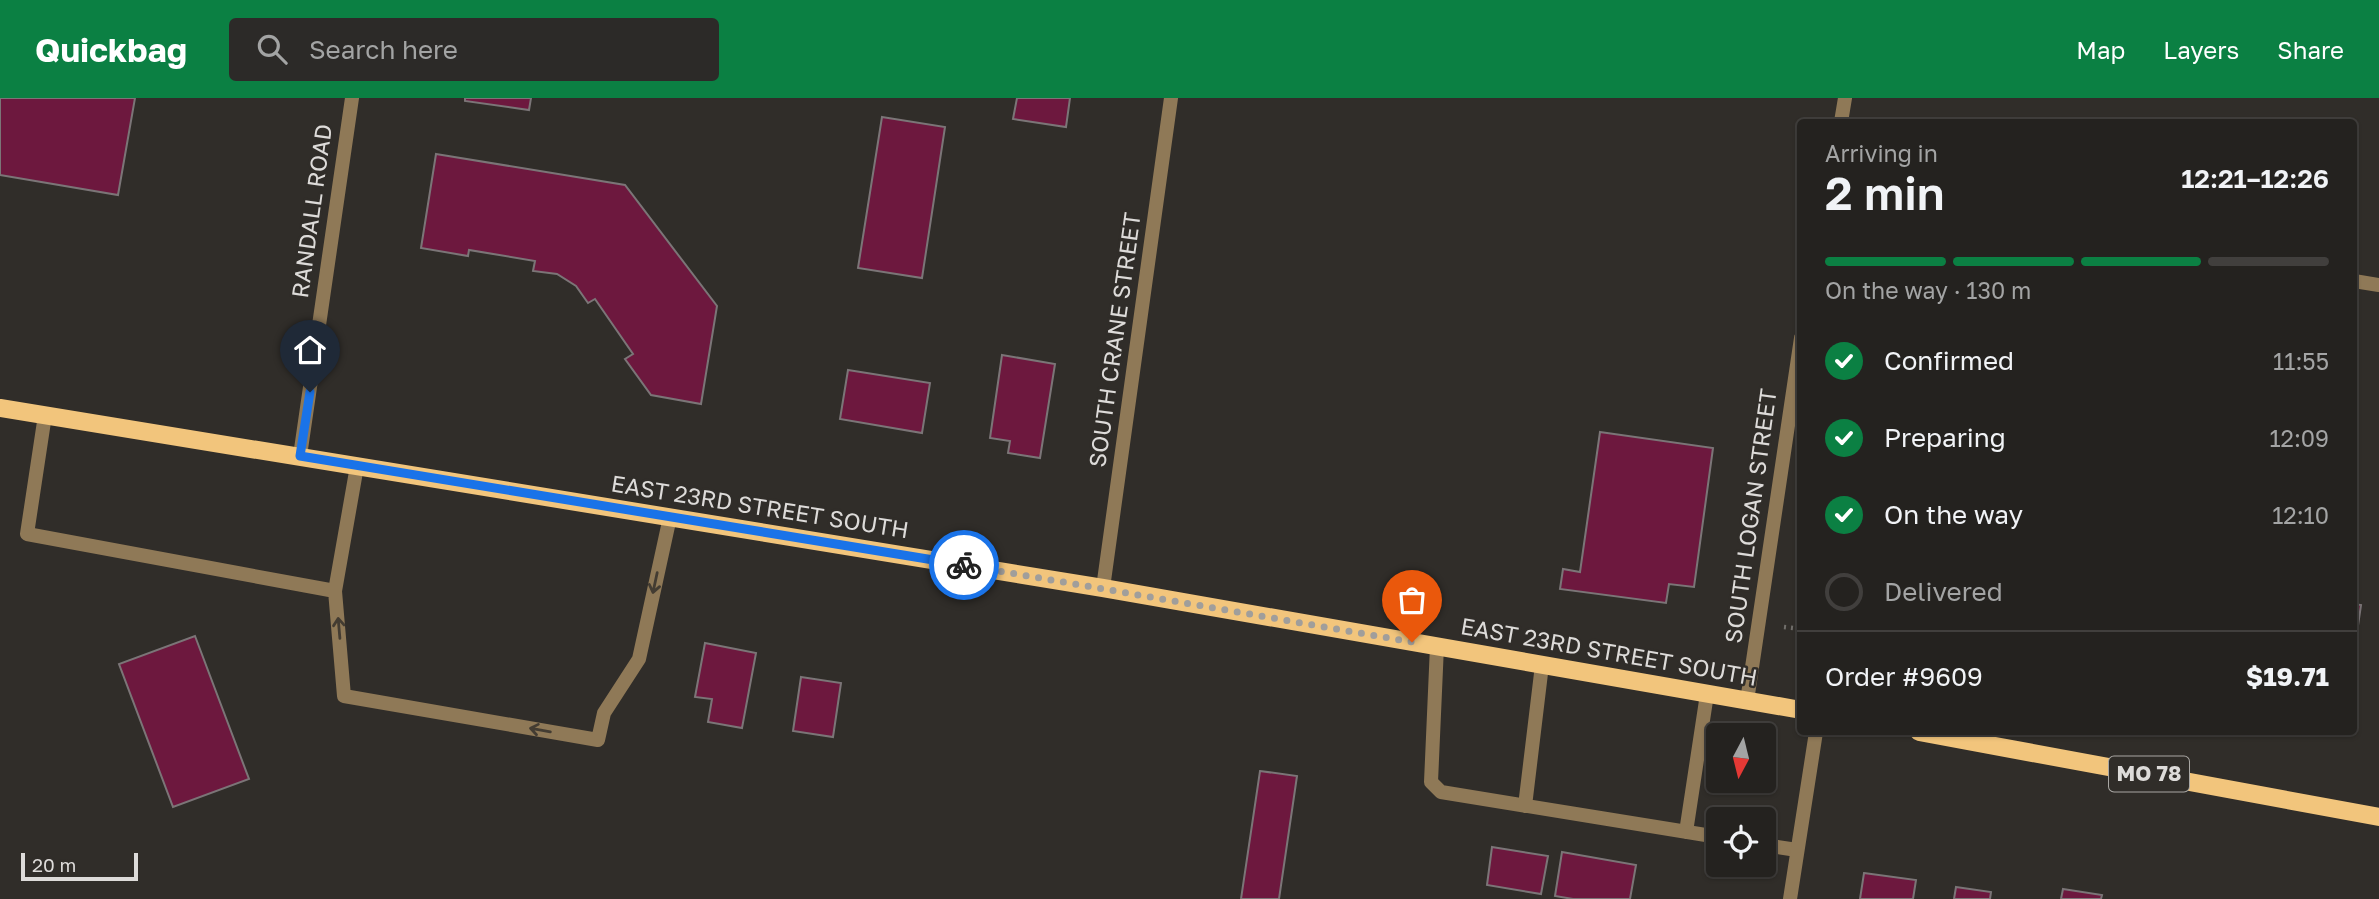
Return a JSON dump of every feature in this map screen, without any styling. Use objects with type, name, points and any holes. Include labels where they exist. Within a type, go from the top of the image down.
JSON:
[{"type":"main road","name":"EAST 23RD STREET SOUTH","points":[[0,408],[1103,588],[1797,709]]},
{"type":"main road","name":"MO 78","points":[[1935,735],[2379,817]]},
{"type":"street","name":"RANDALL ROAD","points":[[300,456],[352,98]]},
{"type":"street","name":"SOUTH CRANE STREET","points":[[1103,588],[1171,98]]},
{"type":"street","points":[[1841,119],[1845,98]]},
{"type":"street","points":[[2357,281],[2379,285]]},
{"type":"street","name":"SOUTH LOGAN STREET","points":[[1748,701],[1797,365]]},
{"type":"street","points":[[45,415],[27,534],[335,591]]},
{"type":"street","points":[[357,466],[335,591],[344,696],[598,740],[604,713],[639,659],[670,517]]},
{"type":"street","points":[[1437,646],[1431,782],[1441,792],[1706,835]]},
{"type":"street","points":[[1525,806],[1542,665]]},
{"type":"street","points":[[1686,832],[1707,694]]},
{"type":"street","points":[[1790,899],[1816,735]]},
{"type":"street","points":[[1776,847],[1797,850]]},
{"type":"path","points":[[1783,626],[1797,628]]},
{"type":"building","points":[[0,98],[135,98],[118,195],[0,175]]},
{"type":"building","points":[[465,98],[531,98],[529,110],[465,101]]},
{"type":"building","points":[[1017,98],[1070,98],[1066,127],[1013,119]]},
{"type":"building","points":[[882,117],[945,127],[922,278],[858,268]]},
{"type":"building","points":[[436,154],[625,185],[717,306],[701,404],[651,395],[625,359],[633,354],[595,299],[588,303],[576,286],[557,274],[533,271],[535,261],[469,250],[468,256],[421,248]]},
{"type":"building","points":[[1002,355],[1055,364],[1040,458],[1008,453],[1010,441],[990,438]]},
{"type":"building","points":[[848,370],[930,383],[922,433],[840,419]]},
{"type":"building","points":[[1600,432],[1713,448],[1694,587],[1669,584],[1666,603],[1560,589],[1563,569],[1580,572]]},
{"type":"building","points":[[2357,604],[2361,605],[2357,632]]},
{"type":"building","points":[[195,636],[249,779],[173,807],[119,664]]},
{"type":"building","points":[[705,643],[756,653],[742,728],[708,722],[712,699],[695,697]]},
{"type":"building","points":[[801,677],[841,683],[833,737],[793,731]]},
{"type":"building","points":[[1260,771],[1297,776],[1279,899],[1241,899]]},
{"type":"building","points":[[1492,847],[1548,856],[1541,894],[1487,885]]},
{"type":"building","points":[[1562,852],[1636,865],[1630,899],[1573,899],[1555,896]]},
{"type":"building","points":[[1864,873],[1916,880],[1913,899],[1860,899]]},
{"type":"building","points":[[1956,887],[1991,892],[1990,899],[1954,899]]},
{"type":"building","points":[[2063,889],[2102,895],[2101,899],[2061,899]]},
{"type":"way so far","points":[[964,565],[1412,642]]},
{"type":"route","points":[[310,392],[300,456],[964,565]]}]
